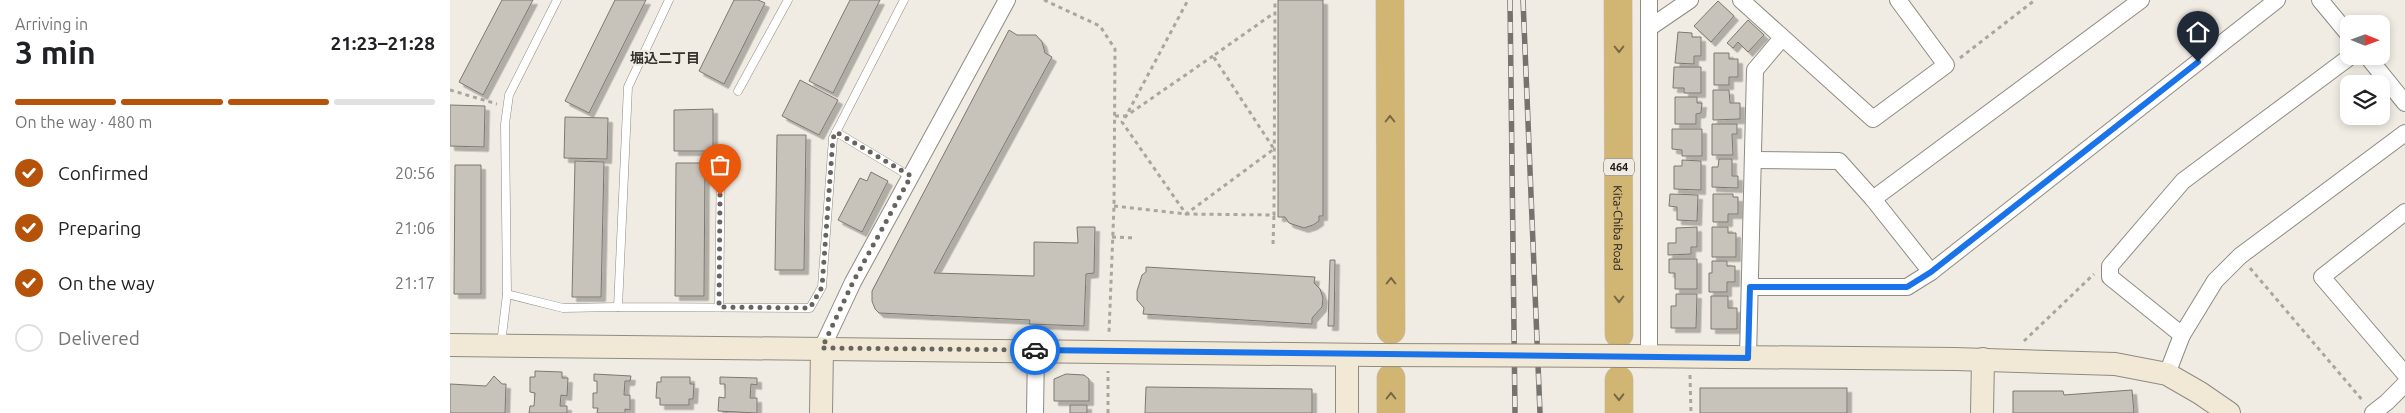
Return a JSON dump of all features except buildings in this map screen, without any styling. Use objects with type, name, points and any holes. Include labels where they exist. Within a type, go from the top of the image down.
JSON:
[{"type":"highway","points":[[1390,0],[1391,330]]},
{"type":"highway","name":"Kita-Chiba Road","points":[[1618,0],[1633,349]]},
{"type":"highway","points":[[1391,378],[1392,413]]},
{"type":"highway","points":[[1619,380],[1619,413]]},
{"type":"street","points":[[821,413],[822,348],[853,282],[1008,0]]},
{"type":"street","points":[[1633,349],[1649,0]]},
{"type":"street","points":[[1649,28],[1690,0]]},
{"type":"street","points":[[1741,0],[1872,119],[1946,66],[1905,2]]},
{"type":"street","points":[[1873,199],[2141,0]]},
{"type":"street","points":[[1750,287],[1907,287],[1931,272],[2277,0]]},
{"type":"street","points":[[2320,0],[2340,24]]},
{"type":"street","points":[[1748,358],[1755,70],[1782,38]]},
{"type":"street","points":[[2182,335],[2110,277],[2110,266],[2183,181],[2340,64]]},
{"type":"street","points":[[2373,65],[2405,103]]},
{"type":"street","points":[[2167,374],[2182,335],[2215,281],[2240,256],[2405,133]]},
{"type":"street","points":[[1754,160],[1839,161],[1873,199],[1931,272]]},
{"type":"street","points":[[2405,212],[2322,277],[2405,374]]},
{"type":"street","points":[[450,345],[1036,350],[1347,355],[1633,349],[1748,358],[1983,359],[2115,364],[2167,374],[2229,413]]},
{"type":"street","points":[[1035,413],[1036,350]]},
{"type":"street","points":[[1347,355],[1347,413]]},
{"type":"street","points":[[1982,413],[1983,359]]},
{"type":"street","points":[[2373,413],[2388,402],[2405,384]]},
{"type":"lane","points":[[500,346],[507,294],[505,124],[509,95],[557,0]]},
{"type":"lane","points":[[618,306],[628,87],[669,0]]},
{"type":"lane","points":[[738,92],[788,0]]},
{"type":"lane","points":[[507,294],[563,308],[618,306],[810,308],[822,287],[833,138],[904,0]]},
{"type":"lane","points":[[836,132],[911,176]]},
{"type":"lane","points":[[719,307],[721,158]]},
{"type":"path","points":[[1044,0],[1100,26],[1115,49],[1114,206],[1109,333]]},
{"type":"path","points":[[1186,214],[1122,122],[1188,0]]},
{"type":"path","points":[[1273,244],[1275,0]]},
{"type":"path","points":[[1946,66],[1954,62],[2035,0]]},
{"type":"path","points":[[1114,116],[1126,116],[1274,13]]},
{"type":"path","points":[[1213,56],[1274,149]]},
{"type":"path","points":[[450,90],[483,101],[508,106]]},
{"type":"path","points":[[1186,214],[1274,149]]},
{"type":"path","points":[[1114,206],[1186,214],[1274,215]]},
{"type":"path","points":[[1112,237],[1136,238]]},
{"type":"path","points":[[2240,256],[2373,413]]},
{"type":"path","points":[[2024,341],[2101,268]]},
{"type":"path","points":[[1108,367],[1108,413]]},
{"type":"path","points":[[1690,372],[1690,413]]},
{"type":"railway","points":[[1510,0],[1515,413]]},
{"type":"railway","points":[[1523,0],[1540,413]]},
{"type":"way so far","points":[[720,195],[719,307],[810,308],[822,287],[833,138],[836,132],[911,176],[853,282],[822,348],[1035,350]]},
{"type":"district","name":"堀込二丁目","points":[[665,58]]},
{"type":"route","points":[[1035,350],[1748,358],[1750,287],[1907,287],[1931,272],[2198,62]]}]
